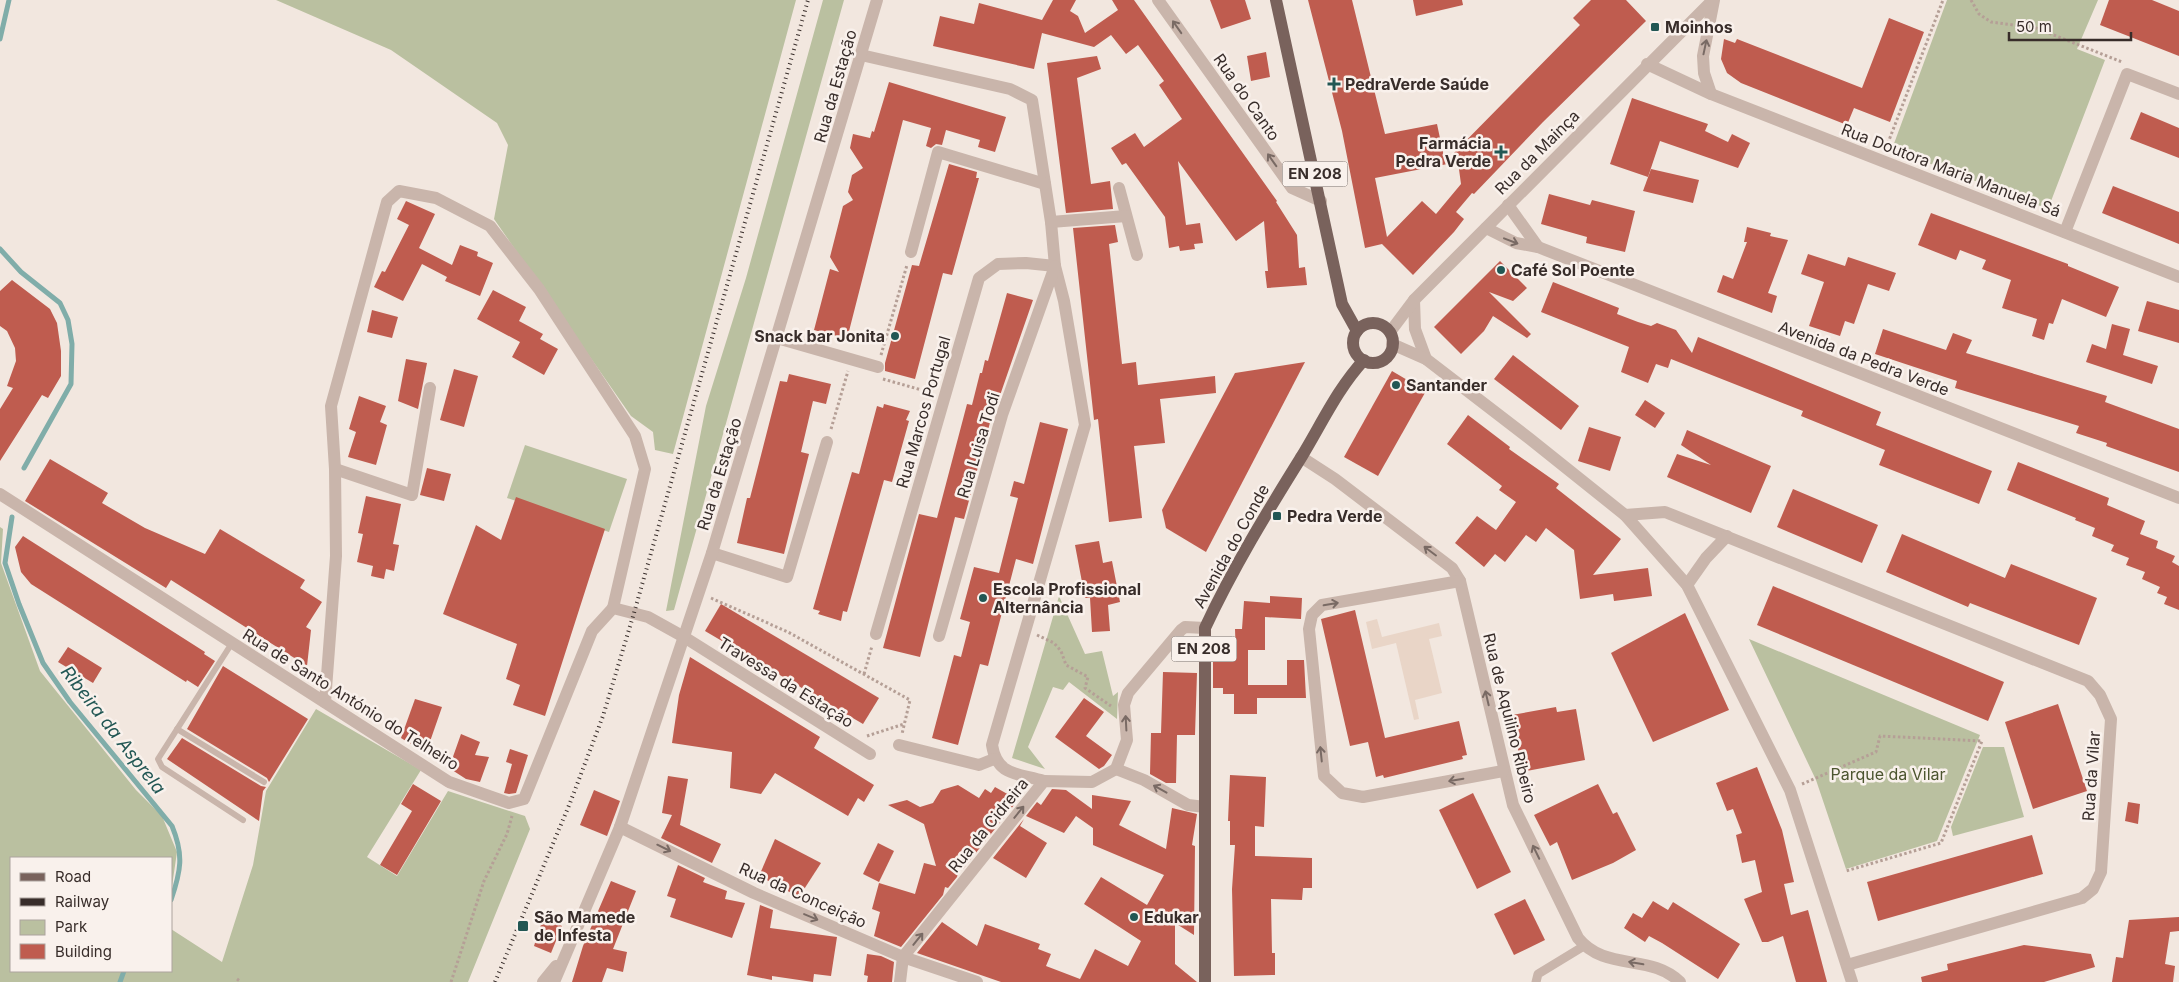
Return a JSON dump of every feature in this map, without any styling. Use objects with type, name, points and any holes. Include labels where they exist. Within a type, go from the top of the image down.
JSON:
[{"type":"main road","name":"EN 208","points":[[1276,0],[1342,304],[1356,331]]},
{"type":"main road","points":[[1374,323],[1386,327],[1391,338],[1391,351],[1383,360],[1371,362],[1364,360],[1355,351],[1353,344],[1356,331],[1361,326],[1374,323]]},
{"type":"main road","name":"Avenida do Conde","points":[[1205,982],[1205,628],[1225,585],[1349,377],[1364,360]]},
{"type":"street","name":"Rua da Estação","points":[[554,982],[620,827],[712,553],[876,0]]},
{"type":"street","name":"Rua do Canto","points":[[1158,0],[1292,188],[1320,201]]},
{"type":"street","points":[[1711,94],[1704,73],[1703,56],[1714,0]]},
{"type":"street","name":"Rua da Mainça","points":[[1391,338],[1414,300],[1647,64],[1714,0]]},
{"type":"street","points":[[861,55],[1010,89],[1032,100],[1051,222],[1055,266],[1064,301],[1085,425],[1023,631],[992,745],[994,759],[1001,768],[1044,781]]},
{"type":"street","name":"Rua Doutora Maria Manuela Sá","points":[[1647,64],[1711,94],[2179,277]]},
{"type":"street","points":[[2065,232],[2127,74],[2179,94]]},
{"type":"street","points":[[911,252],[938,152],[1045,184]]},
{"type":"street","points":[[1119,188],[1136,255]]},
{"type":"street","points":[[325,702],[336,556],[335,469],[331,406],[387,202],[400,191],[436,198],[490,226],[539,289],[635,436],[645,469],[613,608],[592,631],[524,799],[516,801]]},
{"type":"street","points":[[1508,206],[1538,248]]},
{"type":"street","points":[[1051,222],[1126,216]]},
{"type":"street","name":"Avenida da Pedra Verde","points":[[1486,228],[1516,243],[1538,248],[2179,498]]},
{"type":"street","name":"Rua Marcos Portugal","points":[[876,634],[979,278],[998,264],[1026,263],[1055,266]]},
{"type":"street","name":"Rua Luisa Todi","points":[[939,636],[1002,415],[1055,266]]},
{"type":"street","points":[[1414,300],[1415,329],[1426,359]]},
{"type":"street","points":[[777,338],[878,367]]},
{"type":"street","points":[[1391,338],[1426,359],[1625,515],[1687,585],[1790,790],[1852,982]]},
{"type":"street","points":[[335,469],[412,495],[430,388]]},
{"type":"street","points":[[712,553],[787,577],[827,442]]},
{"type":"street","name":"Rua de Aquilino Ribeiro","points":[[1301,457],[1335,479],[1452,568],[1460,581],[1513,805],[1578,938],[1584,946]]},
{"type":"street","name":"Rua de Santo António do Telheiro","points":[[0,494],[449,782],[509,803],[516,801]]},
{"type":"street","name":"Rua da Vilar","points":[[1625,515],[1665,512],[2088,681],[2100,696],[2111,719],[2101,872],[2093,889],[2082,898],[1847,965]]},
{"type":"street","points":[[1687,585],[1706,558],[1727,536]]},
{"type":"street","points":[[1460,581],[1322,605],[1312,614],[1309,629],[1324,776],[1342,792],[1363,797],[1504,771]]},
{"type":"street","points":[[613,608],[648,617],[684,637]]},
{"type":"street","points":[[1205,628],[1185,627],[1181,630],[1128,693],[1124,705],[1126,740],[1116,769],[1144,780],[1188,805],[1205,807]]},
{"type":"street","name":"Travessa da Estação","points":[[684,637],[870,754]]},
{"type":"street","points":[[899,744],[979,765],[994,759]]},
{"type":"street","name":"Rua da Cidreira","points":[[903,957],[1044,781],[1092,782],[1116,769]]},
{"type":"street","name":"Rua da Conceição","points":[[620,827],[754,893],[903,957],[978,982]]},
{"type":"street","points":[[1536,982],[1538,974],[1584,946],[1601,957],[1650,966],[1675,976],[1680,982]]},
{"type":"street","name":"Rua da Estação","points":[[543,982],[568,950]]},
{"type":"street","points":[[900,982],[903,957]]},
{"type":"lane","points":[[232,643],[158,759],[162,767],[242,820]]},
{"type":"lane","points":[[177,729],[264,782]]},
{"type":"path","points":[[1882,161],[1943,0]]},
{"type":"path","points":[[1971,0],[1979,14],[1986,20],[2026,25],[2080,45],[2122,62],[2127,74]]},
{"type":"path","points":[[911,252],[875,376],[945,397]]},
{"type":"path","points":[[827,442],[851,359]]},
{"type":"path","points":[[699,592],[788,632],[910,700],[899,744]]},
{"type":"path","points":[[1023,631],[1054,642],[1061,651],[1066,665],[1088,677],[1085,688],[1111,706],[1124,705]]},
{"type":"path","points":[[864,674],[876,634]]},
{"type":"path","points":[[853,743],[870,735],[904,724]]},
{"type":"path","points":[[1790,790],[1876,752],[1880,736],[1982,741],[1941,843],[1846,871]]},
{"type":"path","points":[[452,982],[484,881],[507,834],[516,801]]},
{"type":"green space","points":[[276,0],[796,0],[673,454],[655,450],[653,432],[631,416],[494,219],[508,145],[497,123],[391,50]]},
{"type":"green space","points":[[823,0],[844,0],[674,610],[666,611],[706,406],[746,278]]},
{"type":"green space","points":[[1947,0],[2098,0],[2077,49],[2105,60],[2048,209],[1892,149]]},
{"type":"green space","points":[[525,445],[627,479],[609,532],[507,498]]},
{"type":"green space","points":[[0,527],[3,529],[1,563],[40,671],[136,790],[162,816],[177,852],[172,886],[172,857],[10,857],[10,972],[172,972],[172,930],[222,962],[253,865],[266,791],[316,709],[421,770],[367,857],[397,876],[448,791],[525,816],[530,829],[468,982],[0,982]]},
{"type":"green space","points":[[1059,596],[1085,654],[1102,651],[1113,696],[1118,692],[1117,719],[1069,682],[1063,690],[1053,687],[1028,747],[1045,769],[1012,758]]},
{"type":"green space","name":"Parque da Vilar","points":[[1749,639],[1980,735],[1937,841],[1846,869],[1816,780]]},
{"type":"green space","name":"Parque da Vilar","points":[[1983,747],[2004,747],[2024,817],[1953,836],[1951,827]]},
{"type":"shaded area","points":[[1377,619],[1382,637],[1439,623],[1442,636],[1429,639],[1442,693],[1415,700],[1419,719],[1414,720],[1396,643],[1372,649],[1366,622]]},
{"type":"building","points":[[1053,0],[1076,0],[1070,11],[1078,16],[1085,33],[1118,10],[1112,0],[1134,0],[1277,201],[1297,235],[1299,268],[1305,267],[1307,285],[1267,288],[1265,271],[1268,271],[1264,221],[1236,241],[1178,161],[1186,225],[1200,223],[1203,243],[1194,244],[1195,249],[1180,251],[1179,246],[1169,248],[1165,217],[1126,163],[1122,165],[1111,148],[1135,133],[1144,147],[1182,119],[1159,85],[1164,81],[1138,45],[1126,54],[1111,35],[1094,47],[1042,33],[1034,69],[933,46],[940,16],[974,24],[979,3],[1042,20]]},
{"type":"building","points":[[1210,0],[1245,0],[1251,19],[1221,29]]},
{"type":"building","points":[[1308,0],[1352,0],[1385,134],[1437,124],[1445,162],[1580,25],[1573,18],[1591,0],[1626,0],[1646,21],[1543,122],[1474,194],[1472,193],[1456,212],[1464,219],[1413,275],[1382,244],[1365,248],[1342,131]],"holes":[[[1458,162],[1461,184],[1436,214],[1422,201],[1387,237],[1375,178]]]},
{"type":"building","points":[[1413,0],[1462,0],[1463,5],[1416,16]]},
{"type":"building","points":[[2109,0],[2152,0],[2179,11],[2179,56],[2100,25]]},
{"type":"building","points":[[1889,18],[1924,32],[1890,122],[1854,108],[1847,125],[1741,83],[1727,73],[1721,59],[1724,39],[1735,43],[1737,39],[1862,88]]},
{"type":"building","points":[[1266,52],[1270,77],[1251,81],[1247,56]]},
{"type":"building","points":[[1097,56],[1101,69],[1077,78],[1091,184],[1110,181],[1113,209],[1066,213],[1047,63]]},
{"type":"building","points":[[889,82],[1006,117],[995,152],[978,147],[980,140],[946,130],[942,145],[936,144],[931,148],[926,146],[931,128],[903,120],[847,339],[814,330],[830,269],[839,272],[830,257],[843,206],[853,200],[848,192],[852,175],[863,168],[850,148],[853,134],[870,138],[872,131],[874,132]]},
{"type":"building","points":[[1632,98],[1708,124],[1705,131],[1728,142],[1732,134],[1750,143],[1738,168],[1660,141],[1648,177],[1610,164]]},
{"type":"building","points":[[2141,112],[2179,128],[2179,158],[2130,139]]},
{"type":"building","points":[[949,164],[977,172],[976,178],[979,178],[952,275],[943,273],[915,379],[885,371],[885,363],[912,265],[919,266]]},
{"type":"building","points":[[1651,169],[1699,180],[1693,203],[1643,191]]},
{"type":"building","points":[[2113,186],[2179,212],[2179,244],[2102,213]]},
{"type":"building","points":[[1549,194],[1590,205],[1592,200],[1635,211],[1625,252],[1586,243],[1587,237],[1541,224]]},
{"type":"building","points":[[406,201],[435,214],[419,248],[452,265],[460,245],[478,252],[477,256],[493,263],[480,296],[445,281],[447,277],[422,264],[403,301],[374,287],[382,271],[385,272],[409,225],[397,219]]},
{"type":"building","points":[[1931,213],[2068,264],[2068,266],[2119,287],[2106,317],[2062,299],[2053,324],[2049,323],[2044,340],[2032,336],[2037,319],[2002,308],[2011,280],[1982,269],[1986,260],[1960,250],[1956,260],[1918,245]]},
{"type":"building","points":[[1115,225],[1118,242],[1109,244],[1122,364],[1136,362],[1138,385],[1215,376],[1216,393],[1160,399],[1165,443],[1134,446],[1142,518],[1109,522],[1098,419],[1094,420],[1073,228]]},
{"type":"building","points":[[1747,227],[1771,233],[1770,236],[1788,240],[1768,293],[1777,296],[1772,313],[1717,292],[1723,275],[1733,279],[1747,242],[1744,242]]},
{"type":"building","points":[[1808,254],[1845,266],[1848,257],[1896,273],[1889,291],[1868,284],[1854,324],[1845,321],[1840,336],[1809,326],[1824,282],[1801,274]]},
{"type":"building","points":[[1500,261],[1527,288],[1513,301],[1489,292],[1531,334],[1527,338],[1493,316],[1484,331],[1461,354],[1434,327]]},
{"type":"building","points":[[12,280],[50,309],[57,323],[61,351],[61,376],[48,398],[42,395],[0,461],[0,409],[13,388],[7,386],[16,361],[15,348],[7,331],[0,326],[0,291]]},
{"type":"building","points":[[1553,282],[1619,308],[1617,314],[1651,326],[1657,323],[1676,330],[1692,353],[1698,337],[1881,412],[1876,425],[1992,471],[1979,504],[1879,465],[1885,450],[1801,416],[1803,411],[1671,359],[1668,368],[1656,364],[1648,383],[1621,372],[1629,347],[1541,312]]},
{"type":"building","points":[[493,290],[526,307],[519,321],[543,334],[540,339],[558,349],[544,375],[512,357],[520,342],[477,319]]},
{"type":"building","points":[[1007,293],[1033,300],[997,404],[995,404],[964,519],[955,517],[920,657],[883,648],[919,514],[937,518],[967,404],[972,405],[980,373],[982,373],[985,360],[988,361]]},
{"type":"building","points":[[2147,301],[2179,310],[2179,343],[2138,331]]},
{"type":"building","points":[[372,310],[398,317],[392,338],[367,332]]},
{"type":"building","points":[[2112,324],[2130,329],[2123,355],[2158,366],[2152,384],[2086,362],[2092,344],[2106,349]]},
{"type":"building","points":[[1883,329],[1946,350],[1953,333],[1972,340],[1966,353],[2107,396],[2105,402],[2179,429],[2179,472],[2106,446],[2107,443],[2076,433],[2079,426],[1955,388],[1957,381],[1875,354]]},
{"type":"building","points":[[1513,355],[1579,406],[1561,430],[1494,379]]},
{"type":"building","points":[[406,359],[427,363],[418,409],[398,401]]},
{"type":"building","points":[[1305,362],[1206,552],[1166,528],[1162,510],[1235,373]]},
{"type":"building","points":[[454,369],[478,376],[464,427],[440,420]]},
{"type":"building","points":[[1392,371],[1426,391],[1378,476],[1344,457]]},
{"type":"building","points":[[789,374],[831,384],[826,404],[813,401],[801,452],[809,454],[784,554],[737,543],[747,498],[750,498],[780,381],[787,382]]},
{"type":"building","points":[[359,396],[386,406],[380,422],[387,425],[376,465],[348,457],[356,432],[349,429]]},
{"type":"building","points":[[1645,400],[1665,413],[1655,428],[1635,415]]},
{"type":"building","points":[[884,404],[910,411],[906,420],[909,421],[892,482],[884,480],[847,612],[843,611],[841,621],[818,614],[820,611],[813,609],[852,472],[859,474],[877,406],[883,408]]},
{"type":"building","points":[[1468,415],[1510,447],[1509,449],[1559,484],[1556,488],[1621,539],[1593,575],[1648,568],[1652,596],[1614,601],[1613,594],[1580,599],[1574,550],[1546,528],[1536,542],[1526,535],[1505,562],[1495,554],[1484,567],[1455,543],[1477,516],[1496,530],[1516,502],[1499,490],[1502,486],[1447,444]]},
{"type":"building","points":[[1040,422],[1068,429],[1033,564],[1016,559],[988,666],[980,664],[958,745],[932,738],[954,655],[961,657],[970,622],[960,619],[974,567],[999,573],[1018,498],[1010,496],[1014,481],[1024,484]]},
{"type":"building","points":[[1589,427],[1621,437],[1610,471],[1578,461]]},
{"type":"building","points":[[1687,430],[1771,466],[1751,513],[1667,477],[1677,454],[1711,465],[1681,445]]},
{"type":"building","points":[[50,459],[108,493],[102,503],[145,528],[205,554],[220,529],[305,580],[300,588],[322,602],[306,627],[311,630],[307,666],[171,580],[166,588],[25,501]]},
{"type":"building","points":[[2018,462],[2109,498],[2107,505],[2145,521],[2140,534],[2158,541],[2156,548],[2175,556],[2172,562],[2179,566],[2179,610],[2164,604],[2167,597],[2157,593],[2160,587],[2142,579],[2145,572],[2126,565],[2129,558],[2111,551],[2114,545],[2092,536],[2095,528],[2075,520],[2076,518],[2007,490]]},
{"type":"building","points":[[427,468],[451,474],[444,501],[420,495]]},
{"type":"building","points":[[1793,489],[1878,525],[1862,563],[1777,527]]},
{"type":"building","points":[[366,496],[401,504],[393,544],[399,545],[394,571],[386,569],[384,579],[371,576],[373,566],[357,562],[363,534],[358,533]]},
{"type":"building","points":[[516,497],[605,529],[545,716],[513,705],[520,685],[506,679],[517,644],[443,614],[476,525],[501,540]]},
{"type":"building","points":[[1902,534],[2005,578],[2011,564],[2097,598],[2079,645],[1970,603],[1968,607],[1886,572]]},
{"type":"building","points":[[23,536],[205,652],[204,654],[215,661],[198,687],[187,680],[186,682],[31,584],[21,572],[15,547]]},
{"type":"building","points":[[1099,541],[1103,563],[1112,561],[1120,602],[1108,605],[1110,631],[1092,632],[1090,598],[1085,598],[1075,545]]},
{"type":"building","points":[[1773,586],[2004,682],[1988,721],[1757,625]]},
{"type":"building","points":[[1270,596],[1302,598],[1301,619],[1265,617],[1265,650],[1248,650],[1248,685],[1287,685],[1287,660],[1304,660],[1306,698],[1257,698],[1257,714],[1234,714],[1234,694],[1223,694],[1223,688],[1213,688],[1215,653],[1236,658],[1235,629],[1242,629],[1244,601],[1270,603]]},
{"type":"building","points":[[721,604],[879,698],[863,724],[705,631]]},
{"type":"building","points":[[1355,610],[1385,738],[1459,721],[1467,755],[1462,756],[1463,759],[1384,778],[1383,775],[1376,777],[1368,742],[1350,746],[1321,619]]},
{"type":"building","points":[[1685,613],[1729,710],[1653,742],[1611,653]]},
{"type":"building","points":[[68,647],[102,668],[93,683],[58,662]]},
{"type":"building","points":[[690,657],[820,737],[814,748],[874,785],[864,802],[858,798],[848,816],[775,773],[761,794],[730,788],[732,752],[672,743],[679,695]]},
{"type":"building","points":[[223,666],[308,719],[269,782],[267,778],[187,729]]},
{"type":"building","points":[[1163,672],[1197,673],[1195,735],[1177,735],[1176,783],[1166,783],[1150,774],[1151,733],[1161,733]]},
{"type":"building","points":[[1084,698],[1104,712],[1086,736],[1112,755],[1104,766],[1099,769],[1055,737]]},
{"type":"building","points":[[415,699],[442,707],[426,753],[401,738]]},
{"type":"building","points":[[2058,704],[2087,791],[2033,809],[2005,722]]},
{"type":"building","points":[[1556,707],[1557,712],[1576,709],[1585,760],[1522,772],[1512,715]]},
{"type":"building","points":[[461,734],[480,742],[475,755],[489,757],[480,782],[466,779],[449,768]]},
{"type":"building","points":[[182,738],[261,786],[266,787],[263,791],[259,821],[167,759]]},
{"type":"building","points":[[510,749],[528,755],[516,793],[509,794],[504,793],[512,764],[506,762]]},
{"type":"building","points":[[1757,767],[1782,830],[1794,882],[1784,884],[1791,915],[1808,910],[1827,982],[1796,982],[1783,936],[1768,942],[1762,942],[1744,899],[1762,892],[1755,860],[1742,863],[1736,835],[1742,833],[1733,809],[1727,811],[1716,783]]},
{"type":"building","points":[[1230,775],[1266,777],[1264,827],[1255,826],[1255,856],[1312,858],[1312,888],[1303,888],[1302,900],[1271,899],[1272,953],[1275,953],[1275,975],[1234,976],[1232,889],[1235,845],[1230,845],[1230,821],[1228,821]]},
{"type":"building","points":[[668,776],[688,779],[680,825],[721,844],[712,863],[661,838],[672,815],[662,813]]},
{"type":"building","points":[[413,784],[441,801],[397,875],[380,865],[412,811],[401,804]]},
{"type":"building","points":[[1598,784],[1613,814],[1617,812],[1636,850],[1613,863],[1572,880],[1557,842],[1550,846],[1534,815]]},
{"type":"building","points":[[958,785],[979,798],[985,789],[991,793],[995,787],[1018,800],[963,869],[960,866],[957,877],[948,888],[945,887],[943,895],[901,947],[874,936],[880,912],[872,909],[879,883],[915,894],[924,863],[936,866],[924,824],[888,805],[907,800],[920,807],[933,803],[941,790]]},
{"type":"building","points":[[1052,789],[1066,790],[1092,809],[1092,795],[1131,801],[1119,825],[1166,849],[1172,808],[1197,814],[1192,845],[1195,846],[1194,935],[1175,923],[1175,964],[1197,982],[1001,982],[917,953],[942,922],[977,946],[985,924],[1040,944],[1038,949],[1051,954],[1046,966],[1080,979],[1095,949],[1128,966],[1141,941],[1084,904],[1101,877],[1147,905],[1164,875],[1093,845],[1093,828],[1076,816],[1064,833],[1026,816],[1037,802],[1041,805]]},
{"type":"building","points":[[594,790],[620,801],[607,836],[580,825]]},
{"type":"building","points":[[1473,793],[1511,872],[1477,889],[1439,810]]},
{"type":"building","points":[[2128,802],[2140,804],[2138,824],[2125,821]]},
{"type":"building","points":[[1024,819],[1020,826],[1047,843],[1026,878],[993,858]]},
{"type":"building","points":[[2032,835],[2043,874],[1878,921],[1867,882]]},
{"type":"building","points":[[775,839],[821,863],[799,897],[759,876]]},
{"type":"building","points":[[878,843],[894,851],[879,882],[863,874]]},
{"type":"building","points":[[678,865],[705,878],[703,882],[727,891],[725,899],[745,903],[732,938],[670,917],[676,899],[667,896]]},
{"type":"building","points":[[611,881],[636,891],[613,949],[627,952],[623,972],[607,968],[602,982],[572,982],[583,946]]},
{"type":"building","points":[[1525,899],[1545,940],[1514,955],[1494,914]]},
{"type":"building","points":[[1653,901],[1668,910],[1673,902],[1740,944],[1718,979],[1662,943],[1649,936],[1645,942],[1624,928],[1633,913],[1642,918]]},
{"type":"building","points":[[760,905],[773,910],[770,928],[837,937],[831,976],[814,974],[813,982],[772,976],[772,980],[747,975]]},
{"type":"building","points":[[2179,917],[2179,931],[2170,932],[2165,964],[2175,966],[2173,982],[2112,982],[2116,957],[2123,958],[2129,920]]},
{"type":"building","points":[[543,918],[562,926],[551,953],[534,946]]},
{"type":"building","points":[[2024,945],[2091,954],[2095,967],[2044,982],[1922,982],[1921,977],[1948,970],[1947,964]]},
{"type":"building","points":[[867,954],[881,956],[894,962],[892,982],[867,982],[868,976],[864,975]]},
{"type":"waterway","name":"Ribeira da Asprela","points":[[0,39],[9,0]]},
{"type":"waterway","name":"Ribeira da Asprela","points":[[0,249],[21,272],[60,303],[68,320],[72,344],[71,384],[24,468]]},
{"type":"waterway","name":"Ribeira da Asprela","points":[[12,517],[5,563],[43,663],[70,702],[172,826],[180,855],[179,871],[172,897]]},
{"type":"waterway","name":"Ribeira da Asprela","points":[[120,982],[124,972]]},
{"type":"railway","points":[[495,982],[570,803],[603,716],[808,0]]},
{"type":"place","name":"Moinhos","points":[[1655,27]]},
{"type":"place","name":"PedraVerde Saúde","points":[[1334,84]]},
{"type":"place","name":"Farmácia Pedra Verde","points":[[1501,152]]},
{"type":"place","name":"Café Sol Poente","points":[[1501,270]]},
{"type":"place","name":"Snack bar Jonita","points":[[895,336]]},
{"type":"place","name":"Santander","points":[[1396,385]]},
{"type":"place","name":"Pedra Verde","points":[[1277,516]]},
{"type":"place","name":"Escola Profissional Alternância","points":[[983,598]]},
{"type":"place","name":"Edukar","points":[[1134,917]]},
{"type":"place","name":"São Mamede de Infesta","points":[[523,926]]}]
